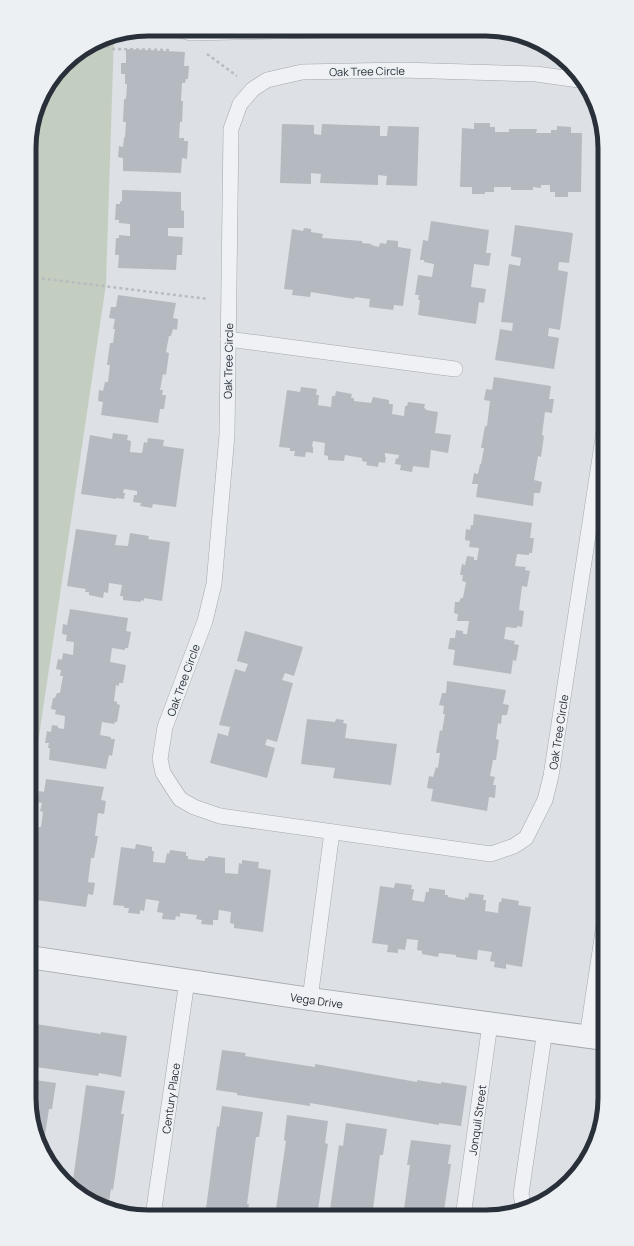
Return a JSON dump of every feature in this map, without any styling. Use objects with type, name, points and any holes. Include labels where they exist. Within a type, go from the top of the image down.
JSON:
[{"type":"street","name":"Vega Drive","points":[[36,958],[310,999],[596,1038]]},
{"type":"lane","name":"Oak Tree Circle","points":[[574,79],[528,74],[401,70],[302,72],[267,80],[253,89],[240,104],[231,129],[227,434],[214,584],[205,621],[165,727],[160,759],[163,773],[180,799],[194,807],[220,816],[490,854],[514,846],[526,838],[545,800],[551,776],[598,470]]},
{"type":"lane","points":[[228,339],[454,369]]},
{"type":"lane","points":[[310,999],[332,832]]},
{"type":"lane","name":"Century Place","points":[[154,1210],[187,981]]},
{"type":"lane","points":[[596,1038],[598,1011]]},
{"type":"lane","name":"Jonquil Street","points":[[465,1210],[490,1024]]},
{"type":"lane","points":[[523,1204],[521,1194],[545,1030]]},
{"type":"path","points":[[104,46],[114,49],[174,50]]},
{"type":"path","points":[[203,51],[253,89]]},
{"type":"path","points":[[36,278],[229,302]]},
{"type":"green space","points":[[114,41],[106,284],[36,757],[36,141],[38,126],[45,105],[59,80],[74,64],[86,55]]},
{"type":"building","points":[[126,49],[185,52],[184,66],[189,66],[188,79],[186,79],[185,83],[182,83],[182,122],[180,122],[179,138],[184,138],[184,141],[188,141],[187,159],[182,158],[181,173],[123,171],[123,158],[118,157],[119,146],[123,147],[124,137],[125,138],[126,122],[123,122],[124,99],[126,99],[127,84],[125,84],[125,74],[121,74],[121,63],[126,63]]},
{"type":"building","points":[[474,123],[490,123],[490,127],[495,127],[495,132],[509,132],[509,129],[537,129],[536,133],[551,133],[551,130],[557,130],[557,126],[571,127],[571,133],[582,133],[581,192],[568,192],[568,197],[555,197],[555,192],[550,192],[550,185],[541,185],[541,188],[533,187],[533,190],[511,190],[511,187],[494,187],[494,192],[472,194],[472,187],[460,187],[462,128],[474,129]]},
{"type":"building","points":[[282,124],[314,125],[314,134],[321,135],[322,124],[380,126],[380,136],[387,136],[388,126],[419,127],[417,186],[386,185],[387,176],[378,175],[378,185],[320,183],[321,174],[311,173],[311,184],[280,183]]},
{"type":"building","points":[[122,190],[181,192],[181,210],[184,211],[184,228],[168,228],[168,236],[183,237],[182,255],[177,255],[176,270],[118,268],[119,255],[115,255],[116,238],[119,238],[119,235],[130,236],[130,224],[119,223],[119,220],[115,220],[116,204],[120,204],[120,201],[122,202]]},
{"type":"building","points":[[431,221],[489,230],[486,253],[491,253],[489,266],[474,264],[471,287],[486,289],[484,303],[479,302],[476,324],[418,315],[420,300],[418,300],[419,295],[415,295],[418,275],[432,277],[434,264],[420,260],[423,240],[428,241]]},
{"type":"building","points":[[515,225],[573,233],[569,263],[559,262],[558,270],[568,272],[560,330],[549,328],[548,336],[559,338],[554,369],[495,360],[500,329],[512,331],[513,323],[501,322],[509,264],[520,266],[521,258],[511,256]]},
{"type":"building","points":[[304,228],[311,229],[311,232],[323,234],[322,238],[362,241],[362,243],[372,244],[371,245],[379,247],[380,243],[386,244],[387,240],[398,241],[398,247],[411,249],[403,306],[394,305],[393,310],[369,307],[370,299],[355,297],[354,299],[311,292],[310,297],[292,295],[293,290],[284,289],[292,229],[303,231]]},
{"type":"building","points":[[118,295],[176,303],[173,318],[178,319],[177,330],[173,329],[171,336],[169,336],[166,352],[169,353],[166,375],[163,374],[160,390],[163,390],[162,395],[166,395],[164,409],[160,409],[158,423],[101,415],[103,402],[98,401],[99,390],[103,391],[105,382],[108,382],[110,365],[107,365],[110,343],[113,343],[115,329],[113,329],[115,319],[109,318],[111,307],[116,307]]},
{"type":"building","points":[[494,377],[551,386],[549,399],[554,399],[552,413],[545,412],[541,457],[538,456],[534,480],[542,482],[540,493],[534,493],[533,506],[476,497],[478,484],[472,484],[474,473],[478,474],[484,448],[481,448],[485,426],[487,426],[490,401],[484,400],[486,389],[492,390]]},
{"type":"building","points":[[301,387],[317,389],[316,395],[319,395],[318,405],[331,407],[332,396],[335,396],[336,391],[352,394],[351,398],[354,398],[354,401],[371,403],[373,397],[389,400],[389,404],[393,404],[392,414],[404,416],[405,406],[407,406],[408,402],[425,404],[424,408],[426,410],[438,412],[435,433],[451,435],[448,453],[431,450],[429,468],[413,466],[412,472],[400,470],[401,465],[395,464],[396,458],[398,459],[399,455],[385,453],[385,463],[379,462],[378,467],[366,465],[367,462],[362,461],[362,458],[345,455],[344,461],[328,460],[328,456],[324,455],[325,443],[313,441],[313,453],[306,452],[305,457],[294,456],[295,451],[290,451],[290,448],[279,447],[287,390],[300,392]]},
{"type":"building","points":[[113,433],[128,435],[127,440],[131,441],[130,452],[142,453],[144,442],[147,443],[148,438],[164,440],[163,446],[184,449],[176,507],[153,504],[152,508],[140,506],[141,503],[133,502],[134,495],[137,495],[137,491],[124,489],[124,499],[81,494],[90,435],[112,439]]},
{"type":"building","points":[[474,514],[532,523],[530,538],[534,538],[532,553],[529,553],[529,555],[517,554],[515,566],[526,567],[525,570],[530,571],[527,587],[522,586],[519,610],[524,611],[522,627],[506,627],[504,639],[515,641],[514,644],[519,645],[516,661],[513,660],[511,674],[453,665],[455,650],[448,649],[450,638],[455,638],[456,630],[463,631],[463,634],[467,634],[469,621],[457,621],[458,614],[454,613],[455,602],[459,602],[461,598],[463,598],[466,582],[462,581],[463,575],[460,575],[462,564],[465,565],[467,556],[474,557],[474,560],[477,560],[479,548],[469,547],[470,541],[465,540],[466,529],[470,530],[471,525],[473,525]]},
{"type":"building","points":[[76,529],[117,535],[115,545],[128,546],[130,533],[149,536],[148,539],[170,542],[162,601],[144,598],[144,601],[141,600],[141,602],[123,600],[123,596],[120,596],[122,585],[109,583],[108,593],[104,592],[103,598],[89,595],[89,592],[85,592],[86,589],[67,586]]},
{"type":"building","points":[[70,609],[128,618],[126,631],[131,632],[128,648],[125,648],[125,650],[112,648],[110,662],[126,665],[123,683],[119,683],[119,686],[116,685],[114,701],[120,705],[117,722],[114,724],[102,722],[100,735],[115,739],[112,756],[109,755],[106,769],[49,760],[49,743],[45,743],[47,731],[51,732],[52,725],[64,729],[65,716],[55,714],[56,710],[51,709],[53,698],[55,698],[57,693],[60,693],[63,676],[60,676],[61,670],[56,669],[58,659],[62,660],[63,653],[73,655],[74,642],[66,641],[67,635],[62,634],[63,624],[67,625]]},
{"type":"building","points":[[245,631],[303,647],[294,676],[285,673],[282,680],[293,683],[277,742],[267,739],[265,745],[275,748],[267,778],[210,763],[218,733],[228,736],[230,727],[219,725],[235,669],[245,672],[248,664],[237,661]]},
{"type":"building","points":[[447,681],[506,690],[503,704],[509,705],[507,715],[502,715],[501,724],[498,723],[496,739],[499,740],[496,760],[493,760],[490,776],[495,777],[493,785],[496,785],[495,798],[489,797],[487,811],[431,801],[433,789],[427,788],[429,776],[433,777],[436,767],[438,768],[440,753],[436,753],[440,730],[442,731],[445,714],[443,714],[444,706],[439,705],[442,693],[446,693]]},
{"type":"building","points":[[307,719],[335,722],[336,719],[344,720],[343,723],[347,724],[345,738],[397,744],[391,785],[333,778],[335,768],[301,764]]},
{"type":"building","points":[[46,779],[104,787],[101,800],[106,801],[104,814],[98,813],[95,836],[98,836],[94,858],[91,858],[88,882],[95,883],[93,895],[88,894],[86,907],[36,900],[36,838],[38,827],[41,827],[43,812],[40,811],[42,803],[37,802],[39,791],[44,792]]},
{"type":"building","points":[[136,844],[152,847],[152,851],[154,851],[153,862],[165,863],[167,853],[169,854],[170,850],[186,852],[188,859],[205,861],[205,858],[208,858],[208,856],[225,858],[225,873],[238,874],[239,863],[242,864],[242,860],[259,862],[258,868],[271,870],[263,932],[234,928],[234,924],[230,923],[231,912],[219,910],[218,920],[213,920],[213,925],[201,924],[202,920],[196,919],[197,915],[180,913],[180,917],[176,916],[175,920],[162,919],[163,913],[157,912],[159,901],[146,899],[144,911],[140,910],[140,914],[128,913],[129,908],[113,905],[121,847],[135,849]]},
{"type":"building","points":[[395,883],[412,885],[411,889],[414,889],[412,900],[424,902],[426,892],[429,892],[429,888],[445,890],[445,895],[448,895],[448,897],[465,900],[465,897],[468,898],[469,893],[484,895],[483,900],[486,900],[485,911],[498,913],[499,902],[501,902],[502,898],[519,901],[518,905],[531,907],[522,967],[506,964],[506,969],[494,967],[495,962],[490,961],[492,952],[478,950],[477,960],[439,953],[438,957],[422,954],[422,951],[417,950],[418,940],[407,939],[405,950],[398,949],[398,953],[387,952],[388,945],[372,943],[380,886],[394,888]]},
{"type":"building","points":[[36,1024],[101,1034],[101,1032],[127,1036],[121,1077],[99,1073],[98,1076],[36,1067]]},
{"type":"building","points":[[222,1050],[246,1053],[245,1056],[315,1067],[315,1064],[417,1082],[417,1080],[467,1086],[461,1126],[439,1123],[439,1125],[310,1103],[310,1106],[237,1095],[237,1093],[216,1090]]},
{"type":"building","points":[[36,1080],[56,1083],[52,1109],[49,1109],[44,1139],[38,1120],[36,1105]]},
{"type":"building","points":[[86,1085],[125,1091],[121,1114],[124,1114],[113,1190],[111,1189],[109,1202],[86,1191],[74,1182],[72,1179],[73,1180]]},
{"type":"building","points":[[222,1106],[263,1112],[259,1137],[256,1137],[247,1204],[249,1204],[248,1210],[206,1210],[217,1126],[219,1127]]},
{"type":"building","points":[[287,1115],[328,1121],[325,1143],[328,1144],[318,1210],[276,1210],[286,1141],[284,1140]]},
{"type":"building","points":[[346,1123],[387,1129],[383,1155],[380,1155],[373,1210],[330,1210],[339,1145],[343,1146]]},
{"type":"building","points":[[411,1140],[451,1145],[448,1164],[451,1164],[444,1210],[404,1210],[410,1165],[407,1165]]}]
